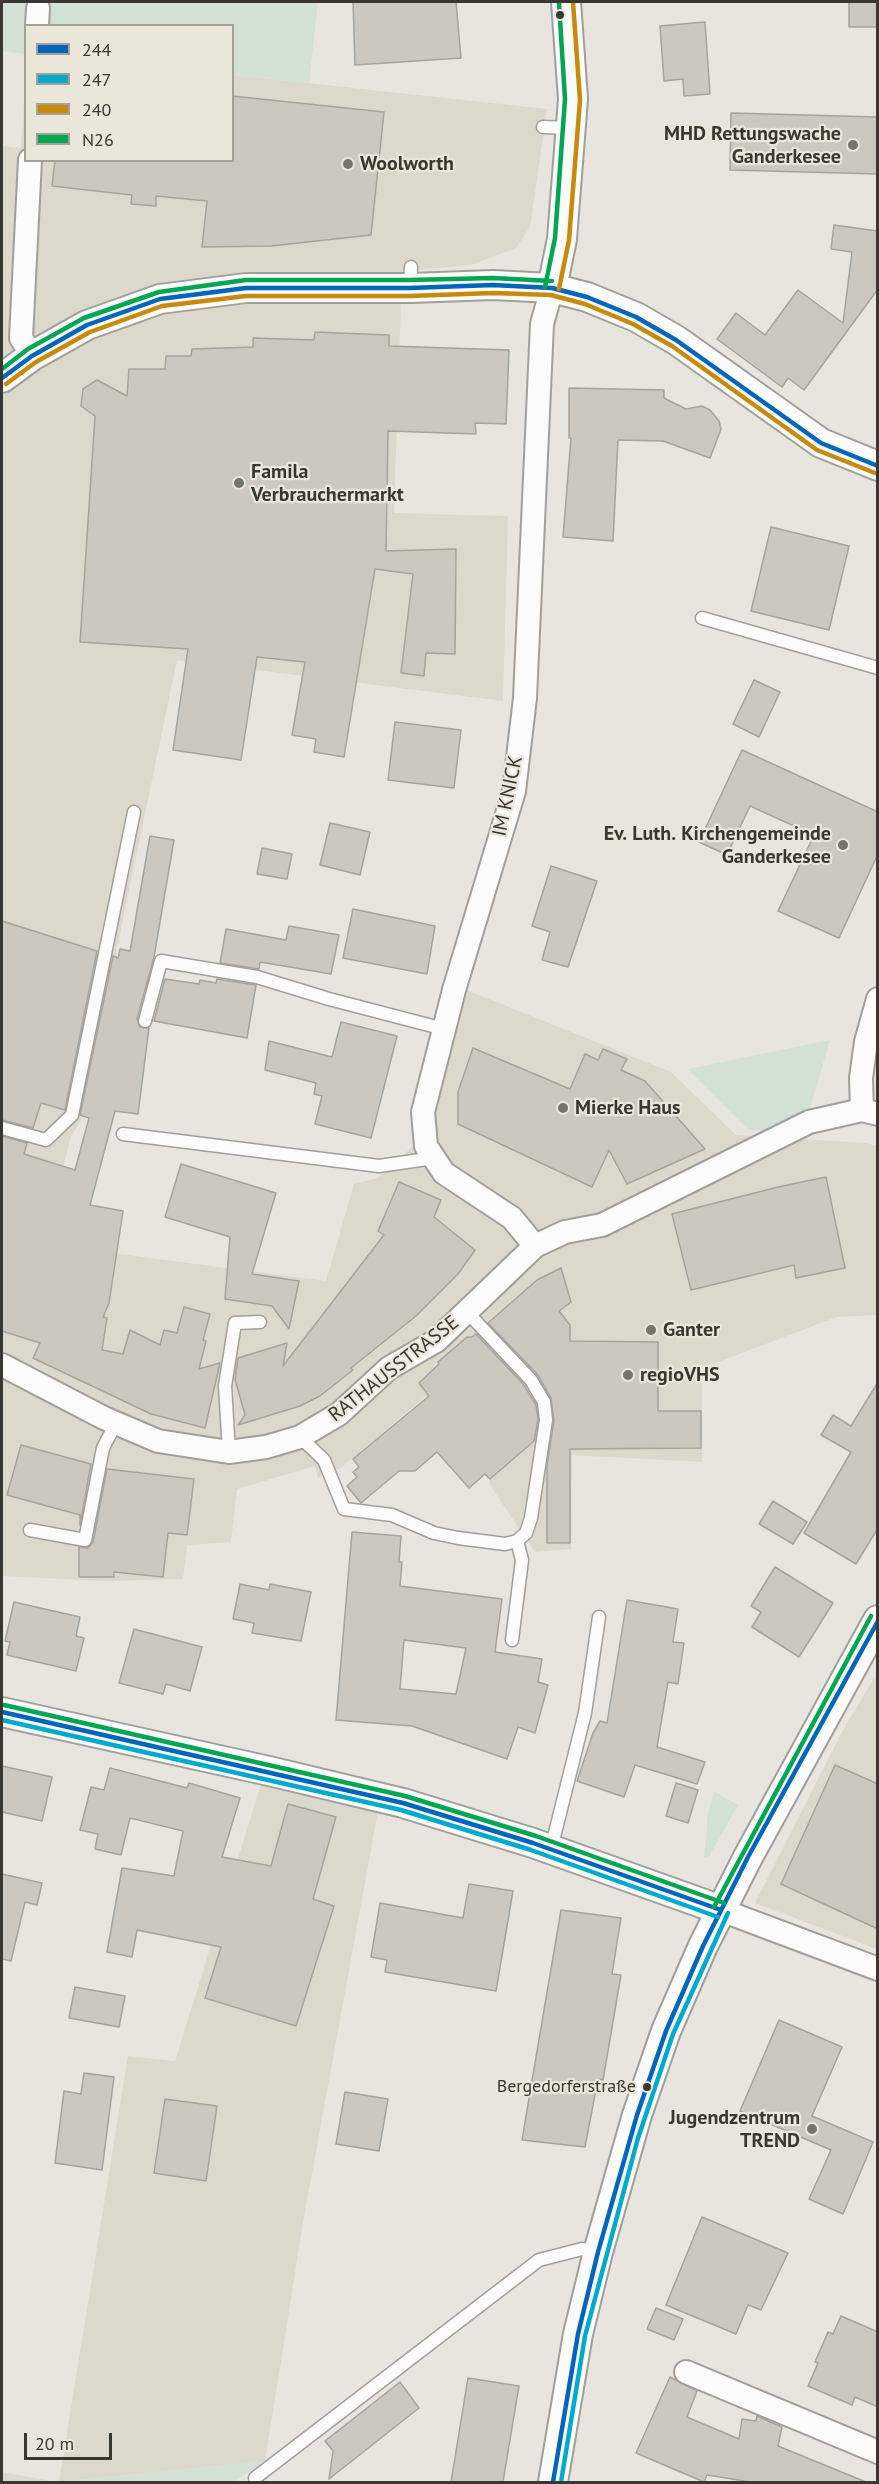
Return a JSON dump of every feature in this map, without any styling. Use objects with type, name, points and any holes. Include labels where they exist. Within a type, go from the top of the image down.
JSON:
[{"type":"street","points":[[552,288],[562,239],[557,128],[573,99],[566,2]]},
{"type":"street","points":[[30,162],[21,338],[32,356]]},
{"type":"street","points":[[2,378],[32,356],[87,325],[160,299],[246,288],[411,278],[552,288],[587,297],[636,317],[676,340],[821,443],[878,466]]},
{"type":"street","name":"IM KNICK","points":[[535,1246],[512,1218],[444,1173],[426,1146],[423,1112],[454,990],[514,791],[525,686],[542,324],[552,288]]},
{"type":"street","points":[[870,1112],[861,1078],[866,1042],[878,999]]},
{"type":"street","name":"RATHAUSSTRASSE","points":[[2,1365],[158,1442],[230,1452],[266,1447],[300,1437],[339,1414],[389,1368],[436,1341],[535,1246],[565,1232],[602,1225],[809,1122],[870,1112]]},
{"type":"street","points":[[553,2482],[578,2334],[598,2252],[637,2115],[666,2031],[748,1857],[878,1620]]},
{"type":"street","points":[[2,1712],[403,1803],[551,1849],[878,1969]]},
{"type":"street","points":[[686,2373],[878,2452]]},
{"type":"lane","points":[[702,618],[878,668]]},
{"type":"lane","points":[[2,1128],[46,1140],[72,1115],[134,812]]},
{"type":"lane","points":[[144,1021],[160,961],[274,981],[329,999],[444,1029]]},
{"type":"lane","points":[[123,1134],[379,1166],[434,1158]]},
{"type":"lane","points":[[300,1437],[324,1460],[344,1509],[392,1515],[434,1533],[458,1538],[505,1544],[517,1541],[526,1533],[531,1518],[546,1420],[544,1402],[531,1380],[467,1312]]},
{"type":"lane","points":[[230,1452],[225,1386],[235,1323],[260,1323]]},
{"type":"lane","points":[[30,1530],[85,1540],[103,1449],[116,1423]]},
{"type":"lane","points":[[512,1640],[522,1560],[517,1541]]},
{"type":"lane","points":[[551,1849],[581,1732],[599,1617]]},
{"type":"lane","points":[[255,2478],[539,2260],[582,2249],[598,2252]]},
{"type":"shaded area","points":[[2,2],[318,2],[309,83],[234,75],[234,24],[24,24],[24,54],[2,51]]},
{"type":"shaded area","points":[[234,75],[547,109],[530,227],[516,248],[471,265],[402,271],[394,513],[508,516],[503,701],[177,660],[81,1121],[71,1136],[43,1244],[326,1281],[354,1184],[378,1178],[413,1146],[444,981],[671,1072],[736,1135],[865,1143],[877,1146],[877,1315],[837,1317],[702,1368],[702,1462],[572,1455],[571,1549],[535,1552],[490,1485],[490,1479],[427,1395],[342,1467],[318,1478],[315,1466],[237,1489],[231,1542],[187,1545],[183,1579],[104,1581],[2,1576],[2,146],[21,148],[24,102],[24,162],[234,162]]},
{"type":"shaded area","points":[[830,1040],[808,1115],[774,1131],[749,1130],[688,1069]]},
{"type":"shaded area","points":[[877,1673],[877,1949],[755,1903],[843,1730]]},
{"type":"shaded area","points":[[262,1781],[378,1811],[304,2217],[265,2461],[59,2482],[128,2056],[175,2061]]},
{"type":"shaded area","points":[[714,1791],[738,1805],[709,1856],[704,1857],[708,1814]]},
{"type":"shaded area","points":[[265,2461],[234,2482],[60,2482]]},
{"type":"shaded area","points":[[2,2472],[57,2482],[2,2482]]},
{"type":"building","points":[[353,2],[456,2],[461,58],[355,65]]},
{"type":"building","points":[[849,2],[878,2],[878,27],[849,27]]},
{"type":"building","points":[[705,22],[710,94],[684,96],[683,79],[664,81],[660,26]]},
{"type":"building","points":[[234,96],[384,112],[371,235],[271,246],[202,247],[207,201],[156,196],[156,206],[131,204],[132,195],[52,186],[55,162],[234,162]]},
{"type":"building","points":[[731,113],[878,117],[878,174],[730,170]]},
{"type":"building","points":[[834,225],[878,231],[878,289],[804,390],[788,378],[782,387],[717,339],[736,313],[765,335],[798,290],[843,323],[852,252],[831,249]]},
{"type":"building","name":"Famila Verbrauchermarkt","points":[[315,332],[389,335],[389,346],[509,350],[506,424],[475,423],[476,434],[388,431],[386,551],[456,549],[455,654],[426,653],[424,676],[401,673],[413,574],[375,569],[344,757],[314,752],[316,739],[292,735],[305,662],[257,657],[241,760],[173,750],[188,649],[80,642],[95,416],[81,406],[83,389],[97,380],[127,396],[129,369],[165,369],[166,356],[191,356],[192,349],[253,347],[253,338],[314,340]]},
{"type":"building","points":[[569,388],[664,390],[664,398],[686,409],[702,406],[710,410],[719,421],[721,429],[710,458],[663,441],[618,440],[613,541],[563,537],[571,438],[569,438]]},
{"type":"building","points":[[771,527],[849,546],[829,630],[751,611]]},
{"type":"building","points":[[754,680],[780,692],[759,737],[733,724]]},
{"type":"building","points":[[395,722],[461,730],[454,788],[388,780]]},
{"type":"building","name":"Ev. Luth. Kirchengemeinde Ganderkesee","points":[[742,750],[878,812],[878,854],[839,938],[778,911],[814,835],[750,806],[727,855],[699,842]]},
{"type":"building","points":[[330,823],[370,832],[360,875],[320,865]]},
{"type":"building","points":[[150,836],[174,840],[154,957],[137,1019],[140,1027],[149,1028],[138,1114],[115,1111],[90,1205],[123,1211],[109,1303],[103,1317],[107,1318],[102,1350],[123,1354],[130,1330],[160,1345],[164,1330],[177,1333],[184,1307],[210,1314],[199,1369],[220,1363],[205,1428],[151,1414],[33,1358],[40,1343],[2,1331],[2,1136],[27,1143],[24,1154],[75,1170],[89,1118],[80,1115],[113,956],[118,958],[120,949],[130,951]]},
{"type":"building","points":[[262,848],[292,854],[287,879],[257,874]]},
{"type":"building","points":[[551,866],[597,881],[568,967],[542,960],[550,932],[532,926]]},
{"type":"building","points":[[353,909],[435,926],[427,974],[343,958]]},
{"type":"building","points":[[2,921],[97,951],[65,1110],[41,1103],[33,1128],[2,1120]]},
{"type":"building","points":[[289,926],[339,935],[331,974],[260,962],[259,969],[220,963],[226,929],[286,940]]},
{"type":"building","points":[[165,979],[199,984],[200,980],[216,983],[217,979],[256,985],[247,1038],[154,1021]]},
{"type":"building","points":[[341,1022],[397,1036],[371,1138],[315,1124],[322,1096],[314,1094],[316,1083],[265,1070],[269,1041],[332,1057]]},
{"type":"building","name":"Mierke Haus","points":[[473,1048],[570,1089],[585,1054],[598,1060],[603,1049],[627,1059],[621,1070],[645,1081],[705,1149],[627,1184],[609,1150],[592,1187],[458,1124],[458,1092]]},
{"type":"building","points":[[181,1164],[276,1193],[252,1274],[299,1281],[289,1329],[272,1306],[225,1299],[230,1237],[165,1217]]},
{"type":"building","points":[[826,1177],[845,1268],[796,1278],[794,1265],[691,1290],[672,1214]]},
{"type":"building","points":[[399,1182],[441,1200],[434,1217],[475,1250],[458,1274],[416,1316],[320,1396],[300,1406],[238,1425],[245,1415],[235,1379],[238,1358],[287,1343],[283,1366],[384,1235],[378,1231]]},
{"type":"building","points":[[561,1268],[571,1302],[559,1311],[570,1325],[570,1341],[658,1342],[658,1411],[701,1411],[701,1448],[570,1449],[570,1543],[547,1543],[547,1465],[554,1421],[551,1398],[537,1374],[488,1323],[537,1280]]},
{"type":"building","points":[[476,1334],[524,1385],[536,1405],[538,1420],[534,1441],[490,1479],[485,1474],[469,1488],[437,1452],[415,1471],[399,1471],[361,1503],[347,1486],[357,1477],[353,1472],[359,1467],[353,1459],[429,1396],[419,1383],[439,1364],[438,1362],[467,1337]]},
{"type":"building","points":[[878,1382],[878,1528],[856,1564],[804,1533],[851,1452],[821,1435],[833,1415],[851,1426]]},
{"type":"building","points":[[21,1445],[91,1464],[80,1525],[80,1515],[7,1495]]},
{"type":"building","points":[[107,1469],[194,1479],[187,1535],[168,1533],[163,1577],[114,1572],[114,1577],[79,1577],[79,1547],[88,1548],[93,1542]]},
{"type":"building","points":[[773,1501],[807,1522],[793,1544],[759,1524]]},
{"type":"building","points":[[352,1532],[401,1536],[400,1586],[502,1599],[495,1652],[542,1659],[538,1682],[548,1685],[535,1733],[518,1727],[507,1759],[412,1726],[336,1720]],"holes":[[[404,1640],[466,1648],[456,1694],[400,1689]]]},
{"type":"building","points":[[775,1567],[833,1603],[799,1657],[752,1627],[761,1612],[751,1606]]},
{"type":"building","points":[[240,1584],[269,1590],[270,1584],[311,1592],[301,1641],[252,1633],[254,1623],[233,1619]]},
{"type":"building","points":[[627,1600],[678,1609],[673,1642],[684,1643],[678,1684],[668,1682],[657,1747],[705,1762],[697,1784],[635,1765],[624,1797],[577,1781],[593,1733],[600,1721],[607,1723]]},
{"type":"building","points":[[14,1602],[80,1617],[76,1636],[84,1638],[76,1671],[7,1655],[10,1642],[5,1641]]},
{"type":"building","points":[[134,1629],[202,1647],[190,1691],[166,1684],[163,1694],[119,1683]]},
{"type":"building","points":[[835,1765],[878,1784],[878,1929],[781,1884]]},
{"type":"building","points":[[2,1766],[52,1777],[42,1821],[2,1812]]},
{"type":"building","points":[[110,1768],[187,1788],[189,1783],[240,1798],[222,1857],[271,1866],[288,1804],[336,1817],[313,1899],[334,1906],[296,2026],[205,1998],[221,1947],[137,1930],[132,1957],[107,1952],[122,1868],[174,1876],[183,1831],[130,1818],[121,1855],[95,1849],[98,1834],[80,1830],[91,1787],[104,1790]]},
{"type":"building","points":[[676,1783],[698,1790],[688,1823],[666,1816]]},
{"type":"building","points":[[2,1874],[42,1883],[37,1905],[25,1902],[11,1961],[2,1959]]},
{"type":"building","points":[[469,1884],[513,1891],[496,1991],[385,1972],[387,1960],[371,1957],[380,1903],[463,1918]]},
{"type":"building","points":[[561,1910],[621,1918],[612,1974],[621,1975],[603,2080],[598,2079],[585,2147],[522,2140]]},
{"type":"building","points":[[75,1987],[125,1996],[119,2027],[69,2018]]},
{"type":"building","name":"Jugendzentrum TREND","points":[[779,2020],[842,2047],[812,2116],[873,2142],[843,2214],[809,2199],[831,2150],[740,2111]]},
{"type":"building","points":[[84,2073],[114,2077],[102,2170],[55,2163],[64,2091],[81,2094]]},
{"type":"building","points":[[345,2092],[388,2099],[379,2151],[336,2144]]},
{"type":"building","points":[[165,2099],[217,2106],[206,2181],[154,2173]]},
{"type":"building","points":[[702,2217],[788,2253],[761,2310],[748,2305],[736,2334],[666,2305]]},
{"type":"building","points":[[656,2308],[683,2319],[674,2340],[647,2329]]},
{"type":"building","points":[[841,2316],[878,2332],[878,2407],[855,2397],[852,2405],[808,2386],[828,2332],[833,2334]]},
{"type":"building","points":[[670,2377],[697,2391],[687,2417],[739,2439],[742,2419],[756,2421],[757,2416],[782,2427],[778,2446],[866,2482],[751,2482],[707,2475],[704,2482],[636,2453]]},
{"type":"building","points":[[468,2378],[519,2386],[503,2482],[451,2482]]},
{"type":"building","points":[[400,2382],[419,2408],[329,2479],[333,2451],[325,2441]]},
{"type":"transit line","name":"240","points":[[559,289],[569,240],[580,100],[573,2]]},
{"type":"transit line","name":"N26","points":[[545,287],[555,238],[565,99],[559,3]]},
{"type":"transit line","name":"N26","points":[[2,369],[28,349],[84,318],[159,292],[246,280],[493,278],[552,281]]},
{"type":"transit line","name":"244","points":[[2,378],[32,356],[87,325],[160,299],[246,288],[410,288],[493,285],[552,288],[587,297],[636,317],[676,340],[821,443],[878,466]]},
{"type":"transit line","name":"240","points":[[6,384],[36,362],[90,332],[162,306],[246,296],[410,296],[493,293],[551,295],[585,304],[633,324],[672,346],[817,450],[875,473]]},
{"type":"transit line","name":"N26","points":[[714,1907],[871,1616]]},
{"type":"transit line","name":"244","points":[[553,2482],[578,2334],[598,2252],[637,2115],[666,2031],[703,1946],[748,1857],[878,1621]]},
{"type":"transit line","name":"N26","points":[[4,1705],[405,1796],[536,1836],[724,1903]]},
{"type":"transit line","name":"244","points":[[2,1712],[403,1803],[533,1843],[721,1910]]},
{"type":"transit line","name":"247","points":[[2,1720],[401,1810],[531,1850],[718,1917]]},
{"type":"transit line","name":"247","points":[[561,2482],[585,2336],[638,2138],[673,2034],[728,1913]]},
{"type":"place","name":"MHD Rettungswache Ganderkesee","points":[[853,145]]},
{"type":"place","name":"Woolworth","points":[[348,164]]},
{"type":"place","name":"Famila Verbrauchermarkt","points":[[239,483]]},
{"type":"place","name":"Ev. Luth. Kirchengemeinde Ganderkesee","points":[[843,845]]},
{"type":"place","name":"Mierke Haus","points":[[563,1108]]},
{"type":"place","name":"Ganter","points":[[651,1330]]},
{"type":"place","name":"regioVHS","points":[[628,1375]]},
{"type":"place","name":"Bergedorferstraße","points":[[647,2087]]},
{"type":"place","name":"Jugendzentrum TREND","points":[[812,2129]]}]
